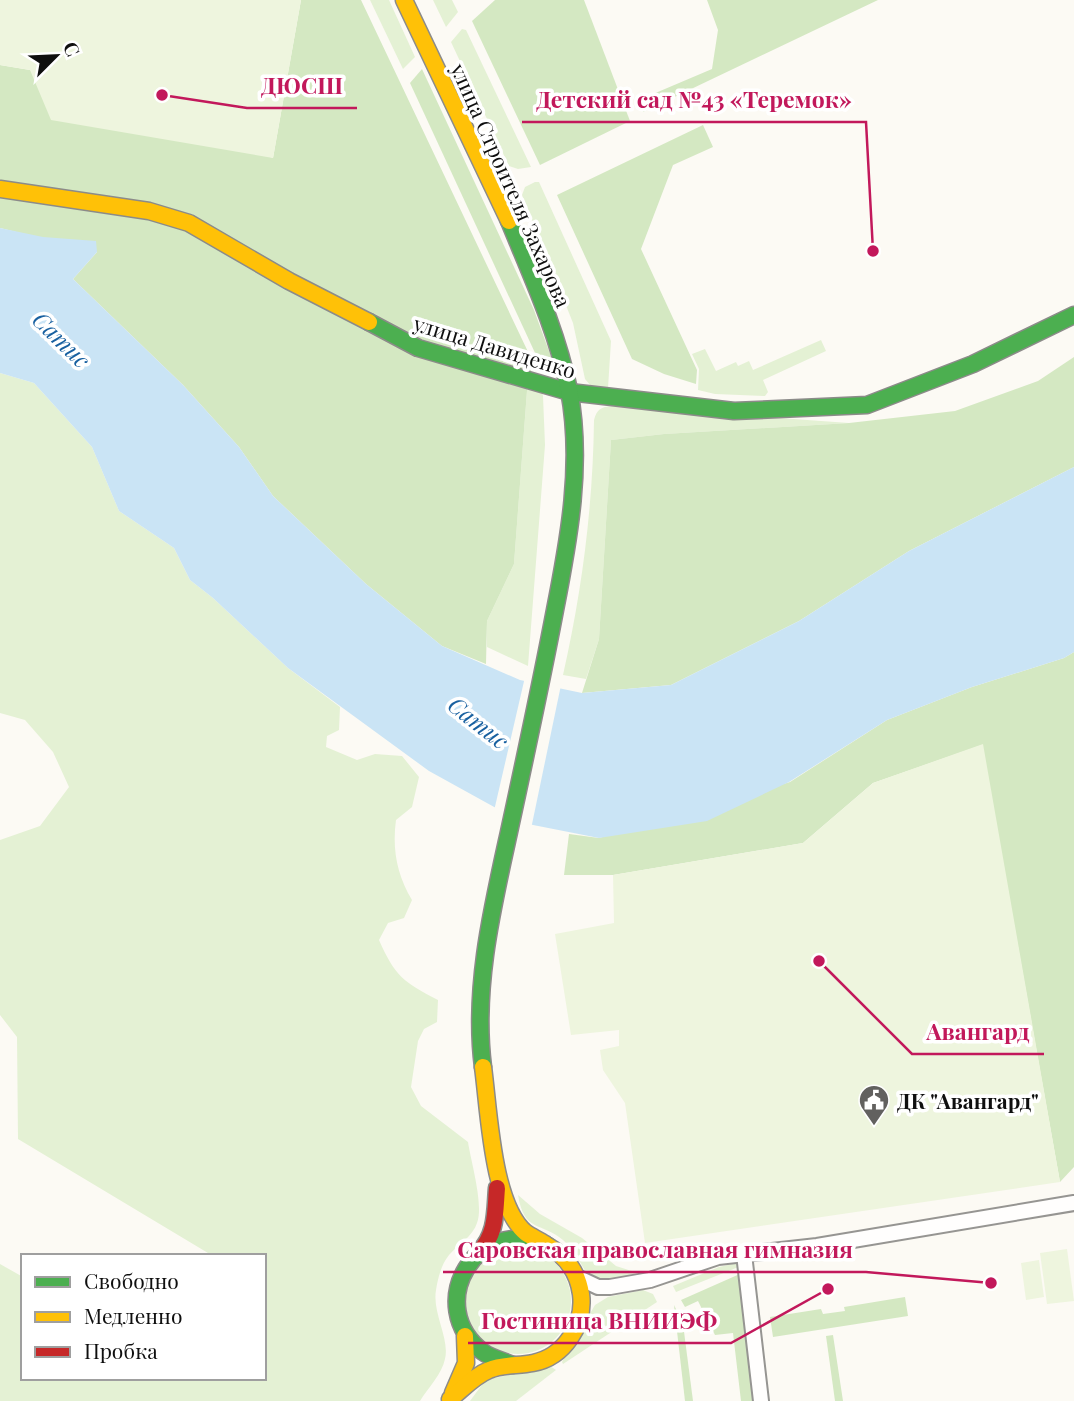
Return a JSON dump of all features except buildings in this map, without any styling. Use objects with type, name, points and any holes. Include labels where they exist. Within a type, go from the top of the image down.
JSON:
[{"type":"street","name":"улица Строителя Захарова","points":[[404,0],[497,193],[554,330],[569,393],[574,439],[568,542],[489,929],[480,1012],[481,1051],[498,1179],[496,1216],[491,1234],[477,1254]]},
{"type":"street","name":"улица Давиденко","points":[[0,189],[149,211],[189,223],[289,281],[418,348],[540,382],[569,393],[671,402],[734,411],[867,405],[973,364],[1074,315]]},
{"type":"street","name":"улица Строителя Захарова","points":[[498,1179],[513,1215],[526,1232],[545,1244]]},
{"type":"street","points":[[577,1277],[598,1287],[610,1287],[650,1280],[718,1257],[817,1246],[1074,1203]]},
{"type":"street","points":[[449,1400],[466,1363],[465,1336],[456,1312],[457,1286],[468,1263],[477,1254],[509,1239],[521,1238],[545,1244],[567,1261],[577,1277],[582,1297],[580,1318]]},
{"type":"street","points":[[744,1254],[761,1401]]},
{"type":"street","points":[[449,1400],[487,1370],[528,1364],[555,1354],[570,1338],[590,1301],[610,1287]]},
{"type":"street","points":[[465,1336],[486,1356],[513,1365]]},
{"type":"green space","points":[[0,0],[301,0],[273,158],[51,120],[30,70],[0,65]]},
{"type":"green space","points":[[301,0],[361,0],[530,356],[531,374],[527,391],[514,564],[487,621],[486,664],[442,646],[366,584],[273,496],[239,447],[183,385],[73,279],[97,252],[0,228],[0,65],[30,70],[273,158]]},
{"type":"green space","points":[[370,0],[389,0],[415,57],[403,69]]},
{"type":"green space","points":[[433,0],[452,0],[458,12],[446,27]]},
{"type":"green space","points":[[495,0],[584,0],[630,121],[540,165],[472,21]]},
{"type":"green space","points":[[707,0],[878,0],[643,112],[646,97],[712,69],[718,30]]},
{"type":"green space","points":[[462,29],[466,30],[531,167],[518,169],[509,166],[451,42]]},
{"type":"green space","points":[[422,69],[534,310],[560,381],[542,368],[410,83]]},
{"type":"green space","points":[[703,125],[713,147],[673,165],[641,249],[697,370],[696,384],[664,374],[632,359],[557,195]]},
{"type":"green space","points":[[539,182],[611,341],[608,388],[591,386],[585,379],[573,323],[522,195],[525,187]]},
{"type":"green space","points":[[821,340],[826,351],[763,380],[768,392],[765,396],[715,394],[698,390],[699,369],[692,354],[705,349],[716,371],[736,362],[738,366],[749,361],[753,370]]},
{"type":"green space","points":[[1074,357],[1074,467],[909,551],[799,621],[671,685],[582,693],[599,639],[611,440],[664,434],[849,423],[955,411],[1038,381]]},
{"type":"green space","points":[[0,373],[34,383],[92,447],[119,511],[174,548],[190,580],[288,668],[340,707],[339,730],[327,736],[326,747],[357,760],[375,754],[402,756],[419,777],[412,807],[396,820],[395,831],[399,871],[412,900],[404,918],[388,923],[379,940],[401,977],[438,1000],[437,1022],[424,1029],[418,1041],[411,1087],[421,1106],[468,1142],[479,1206],[475,1228],[449,1255],[440,1272],[435,1299],[445,1343],[445,1359],[438,1375],[420,1401],[0,1401],[0,1264],[21,1276],[21,1380],[266,1380],[266,1254],[210,1254],[18,1139],[17,1037],[0,1015],[0,840],[40,826],[69,787],[53,752],[25,720],[0,713]]},
{"type":"green space","points":[[530,379],[540,382],[545,445],[528,666],[487,647],[487,621],[514,564]]},
{"type":"green space","points":[[612,406],[849,423],[664,434],[611,440],[599,639],[586,679],[563,675],[585,548],[594,420],[600,409]]},
{"type":"green space","points":[[1074,652],[1074,1167],[1060,1182],[982,745],[873,783],[803,843],[613,875],[564,875],[569,834],[599,838],[790,782],[887,720],[972,687],[1064,658]]},
{"type":"green space","points":[[983,744],[1060,1182],[645,1243],[625,1103],[603,1070],[600,1050],[619,1046],[619,1030],[571,1035],[555,934],[614,923],[613,875],[803,843],[873,783]]},
{"type":"green space","points":[[518,1195],[540,1214],[582,1238],[616,1266],[638,1273],[611,1279],[589,1278],[563,1240],[529,1221]]},
{"type":"green space","points":[[518,1248],[538,1252],[555,1264],[567,1281],[571,1301],[567,1321],[555,1338],[538,1350],[518,1354],[498,1350],[481,1338],[469,1321],[465,1301],[469,1281],[481,1264],[498,1252]]},
{"type":"green space","points":[[1067,1249],[1074,1301],[1047,1304],[1040,1253]]},
{"type":"green space","points":[[1039,1260],[1044,1297],[1026,1300],[1021,1263]]},
{"type":"green space","points":[[741,1262],[741,1266],[676,1292],[673,1286],[719,1267]]},
{"type":"green space","points":[[742,1273],[758,1401],[741,1401],[733,1333],[715,1335],[698,1301],[685,1307],[681,1300]]},
{"type":"green space","points":[[643,1290],[653,1294],[657,1302],[563,1364],[595,1305],[608,1297]]},
{"type":"green space","points":[[905,1297],[908,1316],[773,1337],[770,1317],[821,1309],[823,1314],[845,1311],[844,1307]]},
{"type":"green space","points":[[674,1305],[683,1324],[693,1401],[685,1401]]},
{"type":"green space","points":[[833,1335],[843,1401],[835,1401],[826,1336]]},
{"type":"green space","points":[[550,1366],[556,1370],[516,1401],[470,1401],[484,1382],[490,1379]]},
{"type":"water","name":"Сатис","points":[[0,228],[43,237],[96,241],[97,252],[73,279],[183,385],[239,447],[273,496],[366,584],[442,646],[520,680],[582,693],[671,685],[799,621],[909,551],[1074,467],[1074,652],[1064,658],[972,687],[887,720],[789,782],[707,821],[599,838],[523,823],[429,771],[288,668],[190,580],[174,548],[119,511],[92,447],[34,383],[0,373]]},
{"type":"pier","points":[[525,677],[561,685],[531,829],[494,811]]},
{"type":"traffic: fast","points":[[483,1067],[480,1008],[486,949],[560,583],[572,501],[575,445],[569,390],[558,347],[509,221]]},
{"type":"traffic: fast","points":[[369,322],[418,348],[569,392],[734,411],[867,405],[973,364],[1074,315]]},
{"type":"traffic: fast","points":[[513,1365],[483,1352],[465,1333],[457,1311],[458,1289],[466,1269],[480,1252],[499,1242],[522,1239],[548,1246]]},
{"type":"traffic: slow","points":[[404,0],[509,221]]},
{"type":"traffic: slow","points":[[0,189],[149,211],[189,223],[289,281],[369,322]]},
{"type":"traffic: slow","points":[[483,1067],[494,1156],[506,1201],[515,1220],[526,1233],[545,1244]]},
{"type":"traffic: slow","points":[[450,1399],[473,1379],[494,1368],[544,1360],[563,1347],[570,1338],[580,1317],[581,1294],[570,1266],[548,1246]]},
{"type":"traffic: slow","points":[[453,1393],[466,1363],[465,1336]]},
{"type":"traffic: jam","points":[[479,1252],[492,1230],[497,1188]]},
{"type":"place","name":"ДЮСШ","points":[[162,95]]},
{"type":"place","name":"Детский сад №43 «Теремок»","points":[[873,251]]},
{"type":"place","name":"Авангард","points":[[819,961]]},
{"type":"place","name":"ДК \"Авангард\"","points":[[874,1127]]},
{"type":"place","name":"Саровская православная гимназия","points":[[991,1283]]},
{"type":"place","name":"Гостиница ВНИИЭФ","points":[[828,1289]]}]
